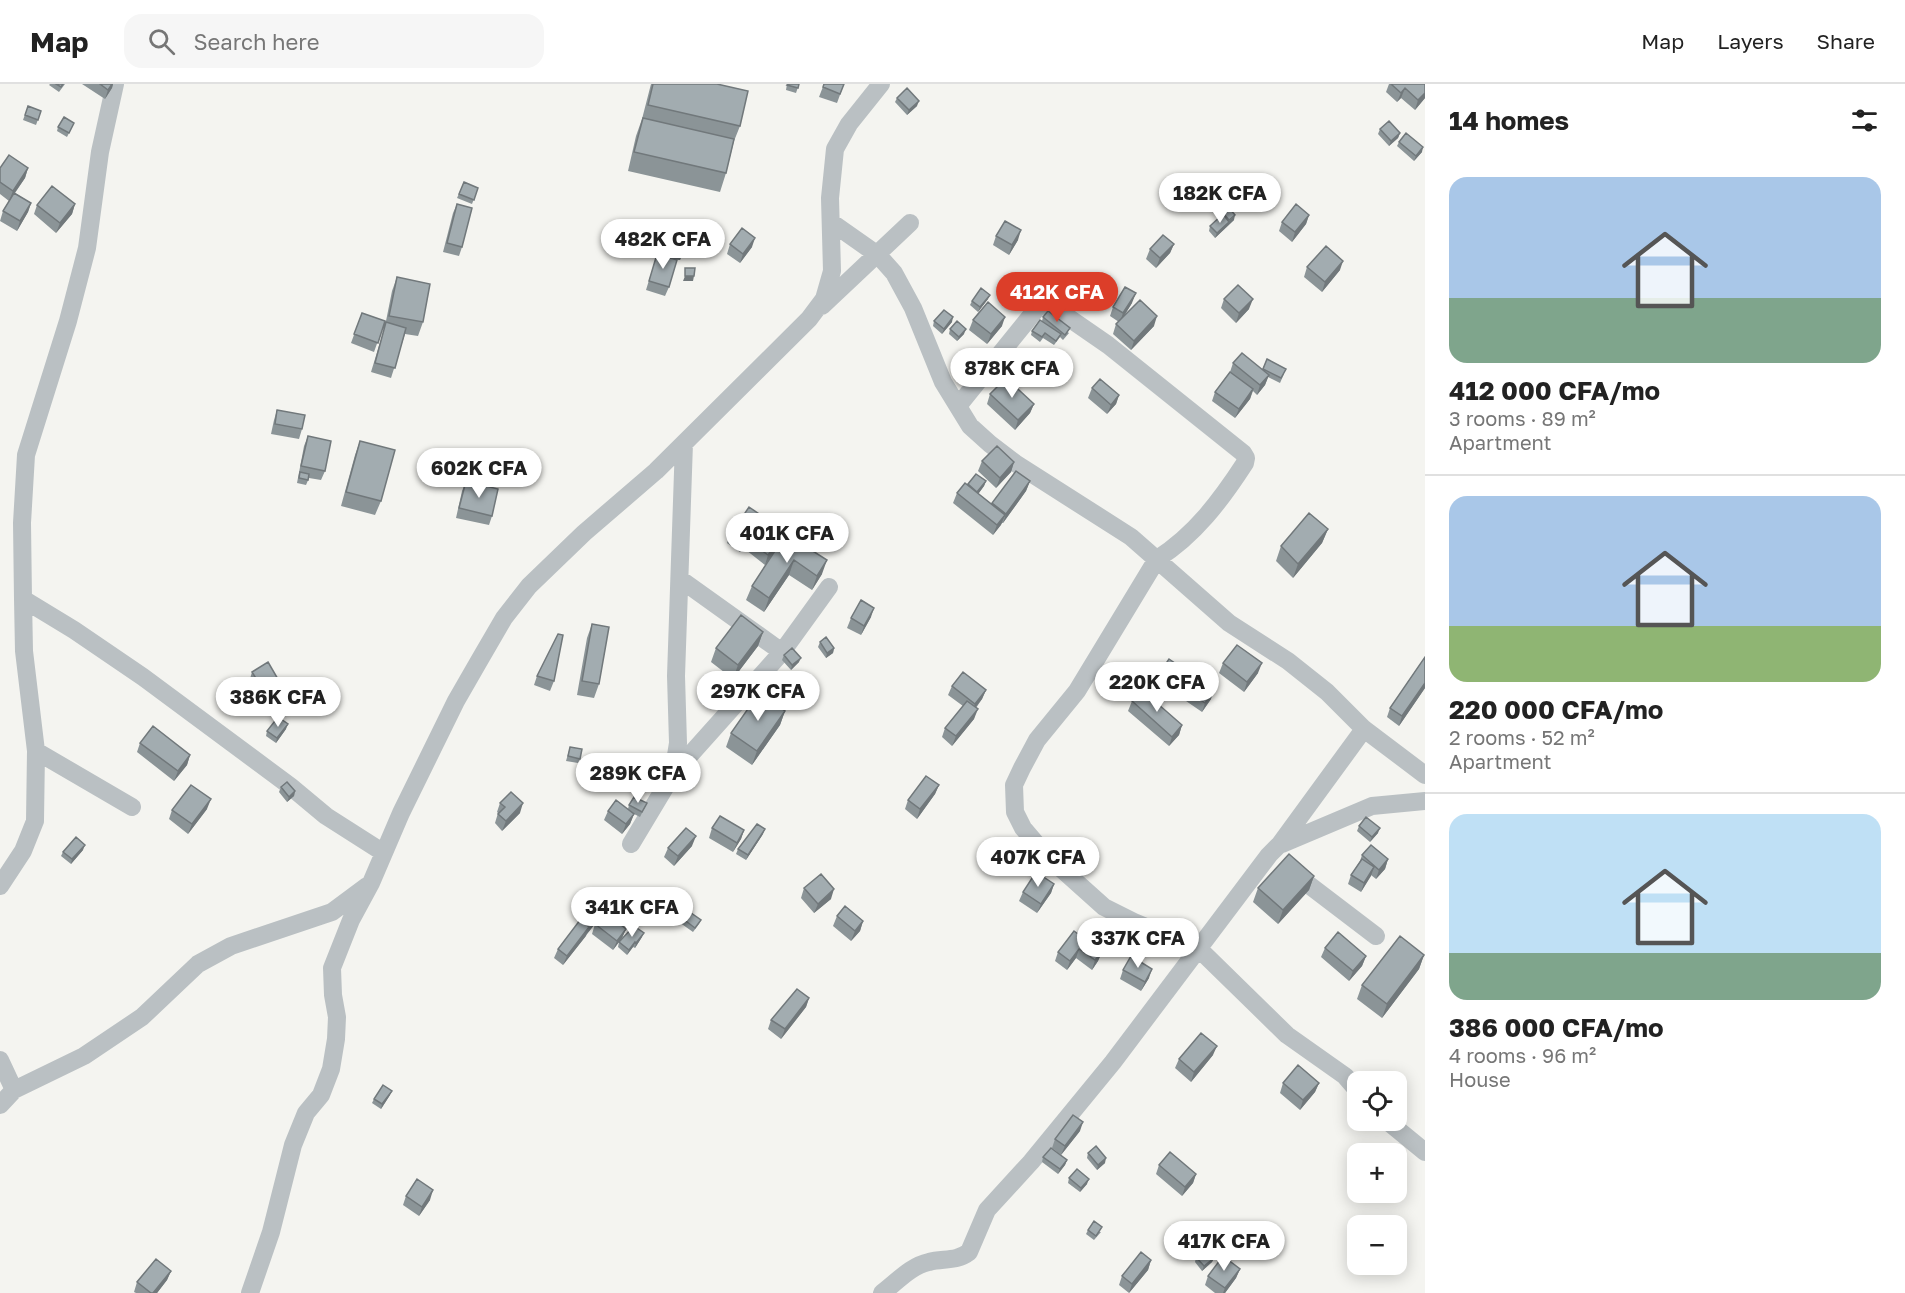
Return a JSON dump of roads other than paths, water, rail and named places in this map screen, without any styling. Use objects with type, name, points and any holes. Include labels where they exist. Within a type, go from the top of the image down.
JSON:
[{"type":"street","points":[[0,886],[23,851],[35,821],[36,751],[24,651],[22,523],[26,455],[68,321],[87,248],[100,152],[115,84]]},
{"type":"street","points":[[809,319],[824,299],[832,271],[830,198],[835,149],[849,124],[881,84]]},
{"type":"street","points":[[831,222],[878,255],[894,273],[904,290],[943,382],[970,426],[1015,463],[1131,537],[1229,623],[1288,661],[1328,692],[1364,729],[1425,775]]},
{"type":"street","points":[[250,1293],[271,1232],[293,1145],[306,1113],[321,1095],[331,1069],[337,1017],[332,968],[351,920],[371,883],[456,701],[504,618],[529,586],[584,533],[656,471],[809,319],[910,223]]},
{"type":"street","points":[[958,406],[1038,307],[1046,305],[1053,307],[1108,345],[1243,453],[1246,458],[1227,491],[1197,527],[1174,548],[1157,559],[1077,691],[1037,740],[1014,785],[1015,812],[1023,828],[1046,855],[1104,907],[1199,949],[1287,1035],[1347,1079]]},
{"type":"street","points":[[673,774],[678,743],[676,676],[684,443]]},
{"type":"street","points":[[680,579],[782,652]]},
{"type":"street","points":[[631,844],[673,774],[782,652],[829,587]]},
{"type":"street","points":[[23,599],[74,630],[143,677],[290,786],[326,816],[384,853]]},
{"type":"street","points":[[882,1293],[912,1269],[928,1262],[963,1257],[969,1252],[987,1210],[1031,1162],[1105,1071],[1364,729]]},
{"type":"street","points":[[36,751],[132,807]]},
{"type":"street","points":[[1274,849],[1372,806],[1425,801]]},
{"type":"street","points":[[1274,849],[1376,936]]},
{"type":"street","points":[[0,1105],[14,1090],[84,1056],[142,1017],[198,964],[231,946],[332,912],[371,883]]},
{"type":"street","points":[[0,1060],[14,1090]]},
{"type":"street","points":[[1399,1131],[1425,1152]]}]
